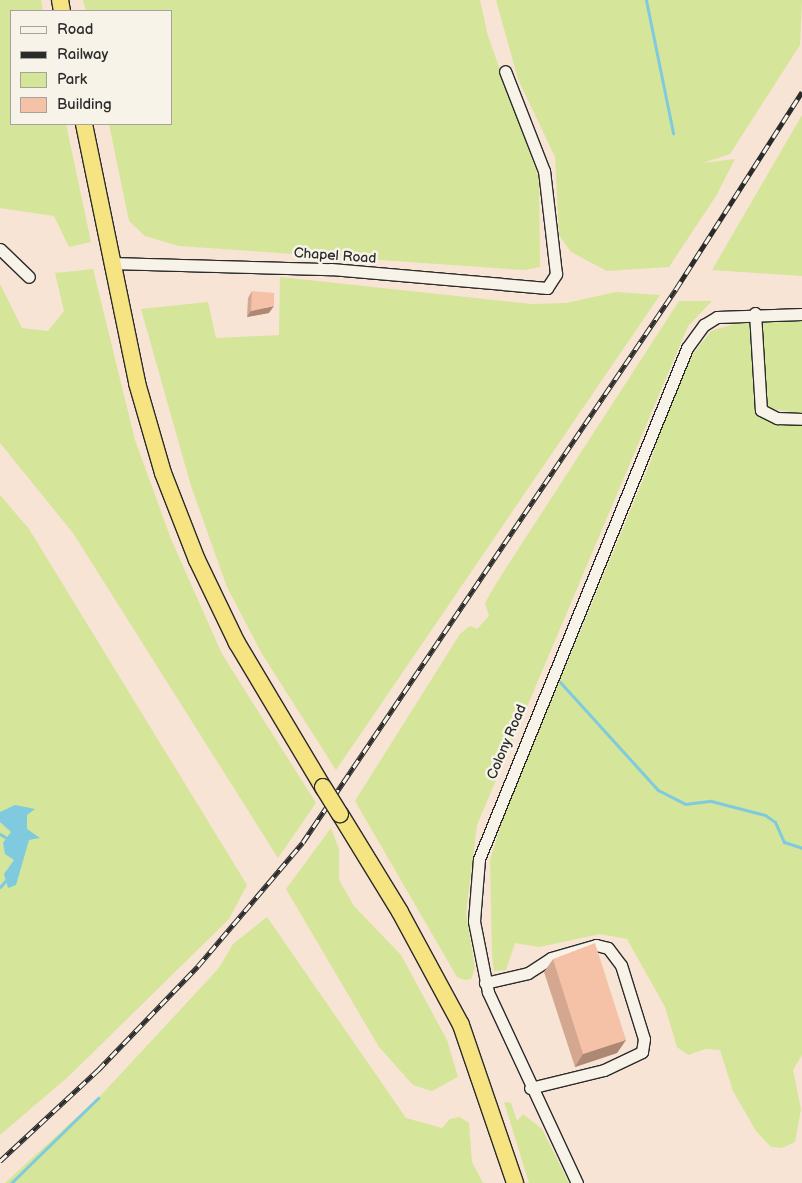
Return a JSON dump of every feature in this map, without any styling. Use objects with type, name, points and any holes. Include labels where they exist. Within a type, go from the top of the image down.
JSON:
[{"type":"highway","points":[[84,125],[111,263],[146,420],[180,517],[238,643],[400,912],[457,1017],[515,1183]]},
{"type":"street","name":"Chapel Road","points":[[111,263],[331,269],[539,290],[553,283],[540,156],[505,70]]},
{"type":"street","points":[[0,249],[29,277]]},
{"type":"street","points":[[802,314],[756,313],[761,410],[777,418],[802,419]]},
{"type":"street","name":"Colony Road","points":[[577,1183],[530,1088],[485,983],[473,903],[487,830],[676,368],[706,323],[724,315],[756,313]]},
{"type":"street","points":[[485,983],[528,973],[551,958],[596,945],[608,948],[620,965],[644,1039],[642,1052],[604,1070],[530,1088]]},
{"type":"green space","points":[[0,0],[41,0],[43,10],[10,10],[10,125],[66,125],[91,242],[69,247],[54,216],[0,208]]},
{"type":"green space","points":[[83,0],[480,0],[488,36],[539,179],[540,267],[524,270],[179,246],[145,236],[129,221],[109,125],[172,125],[172,10],[86,10]]},
{"type":"green space","points":[[496,0],[802,0],[800,45],[730,154],[703,163],[735,159],[716,196],[669,267],[607,271],[571,252],[559,235],[555,157],[518,79]]},
{"type":"green space","points":[[802,115],[802,276],[712,270]]},
{"type":"green space","points":[[93,269],[135,440],[171,539],[222,654],[316,803],[278,858],[73,533],[0,443],[0,284],[22,328],[48,331],[64,311],[55,273]]},
{"type":"green space","points":[[280,277],[532,304],[566,303],[616,292],[660,295],[336,770],[262,654],[227,587],[191,486],[141,309],[208,302],[216,338],[279,335]]},
{"type":"green space","points":[[679,301],[712,301],[688,326],[477,825],[466,913],[475,968],[471,979],[464,980],[457,977],[355,801],[460,634],[470,626],[477,629],[489,616],[485,603],[497,582]]},
{"type":"green space","points":[[751,319],[757,409],[802,423],[802,1055],[793,1070],[801,1109],[795,1142],[782,1148],[771,1147],[756,1131],[733,1091],[720,1050],[705,1049],[688,1055],[677,1047],[665,1007],[627,939],[600,934],[539,947],[515,943],[506,970],[494,971],[492,955],[490,860],[503,818],[650,463],[680,371],[711,331]]},
{"type":"green space","points":[[761,320],[802,321],[802,414],[766,408]]},
{"type":"green space","points":[[0,495],[29,529],[247,885],[229,919],[69,1076],[0,1135]]},
{"type":"green space","points":[[331,828],[339,849],[339,880],[354,906],[401,955],[447,1040],[458,1077],[432,1091],[413,1085],[379,1047],[286,889]]},
{"type":"green space","points":[[267,917],[406,1118],[442,1128],[450,1119],[460,1117],[469,1123],[472,1162],[483,1183],[5,1183],[103,1093],[219,968],[233,944]]},
{"type":"green space","points":[[504,1102],[511,1103],[517,1121],[523,1114],[542,1129],[569,1183],[529,1183]]},
{"type":"water","points":[[15,805],[35,809],[27,815],[27,829],[40,838],[29,840],[16,885],[8,888],[4,874],[14,860],[5,854],[3,843],[11,832],[0,822],[0,812]]},
{"type":"building","points":[[252,291],[274,293],[274,306],[251,311]]},
{"type":"building","points":[[595,943],[626,1040],[583,1054],[553,959]]},
{"type":"waterway","points":[[646,0],[673,133]]},
{"type":"waterway","points":[[560,682],[658,790],[685,804],[711,801],[765,815],[775,822],[784,842],[802,848]]},
{"type":"waterway","points":[[0,834],[10,840]]},
{"type":"waterway","points":[[0,887],[6,880]]},
{"type":"waterway","points":[[11,1183],[98,1098]]},
{"type":"railway","points":[[0,1161],[98,1070],[198,966],[303,842],[676,289],[802,92]]}]
